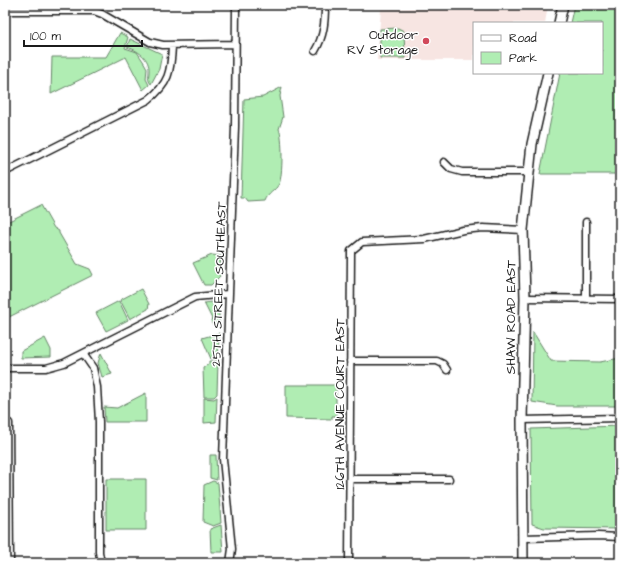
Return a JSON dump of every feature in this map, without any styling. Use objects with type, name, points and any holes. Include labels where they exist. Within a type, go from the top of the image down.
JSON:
[{"type":"main road","points":[[559,22],[563,5]]},
{"type":"main road","name":"SHAW ROAD EAST","points":[[523,563],[522,420],[525,298],[523,230],[532,144],[548,74]]},
{"type":"street","name":"25TH STREET SOUTHEAST","points":[[230,563],[232,549],[224,460],[228,294],[235,127],[236,5]]},
{"type":"street","points":[[314,51],[324,28],[325,5]]},
{"type":"street","points":[[5,11],[94,11],[102,14],[150,42],[172,46],[235,44]]},
{"type":"street","points":[[5,172],[148,100],[157,93],[169,75],[172,46]]},
{"type":"street","points":[[444,162],[451,169],[462,172],[528,172]]},
{"type":"street","points":[[586,222],[586,299]]},
{"type":"street","name":"126TH AVENUE COURT EAST","points":[[349,563],[351,251],[354,246],[362,242],[424,239],[463,230],[483,228],[523,230]]},
{"type":"street","points":[[5,368],[46,368],[64,363],[195,298],[228,294]]},
{"type":"street","points":[[525,298],[620,299]]},
{"type":"street","points":[[84,354],[93,368],[97,387],[99,422],[99,552],[101,563]]},
{"type":"street","points":[[350,361],[437,362],[443,364],[447,370]]},
{"type":"street","points":[[522,420],[620,418]]},
{"type":"street","points":[[9,423],[7,460],[10,563]]},
{"type":"street","points":[[350,480],[449,480]]},
{"type":"street","points":[[523,538],[598,536],[620,537]]},
{"type":"shaded area","name":"Outdoor RV Storage","points":[[448,5],[548,5],[545,22],[473,22],[473,60],[377,60],[381,9],[448,7]]},
{"type":"green space","points":[[574,5],[620,5],[620,174],[540,174],[560,74],[603,74],[603,22],[570,22]]},
{"type":"green space","points":[[398,28],[404,31],[405,58],[380,58],[380,29]]},
{"type":"green space","points":[[120,33],[128,37],[125,48],[137,52],[147,68],[146,79],[149,85],[143,90],[126,57],[51,94],[52,57],[106,57]]},
{"type":"green space","points":[[130,39],[162,54],[159,69],[151,84],[149,79],[149,66],[145,58],[139,52],[127,47]]},
{"type":"green space","points":[[282,87],[280,96],[283,117],[279,129],[282,148],[282,165],[279,184],[265,201],[248,202],[245,198],[241,198],[244,99],[263,97]]},
{"type":"green space","points":[[41,205],[54,228],[59,231],[77,264],[90,269],[93,275],[5,319],[5,223]]},
{"type":"green space","points":[[212,255],[221,256],[220,276],[211,285],[204,285],[193,263]]},
{"type":"green space","points":[[141,289],[149,304],[148,309],[130,319],[120,300]]},
{"type":"green space","points":[[119,301],[128,320],[106,331],[96,313]]},
{"type":"green space","points":[[211,302],[219,312],[219,324],[212,324],[212,319],[204,303]]},
{"type":"green space","points":[[533,332],[551,361],[600,362],[620,358],[620,406],[557,406],[532,402]]},
{"type":"green space","points":[[219,333],[218,360],[211,359],[202,338]]},
{"type":"green space","points":[[45,338],[51,350],[51,357],[21,358],[21,351]]},
{"type":"green space","points":[[101,353],[112,374],[102,377],[98,363]]},
{"type":"green space","points":[[209,361],[218,361],[217,394],[214,397],[204,397],[203,368],[209,364]]},
{"type":"green space","points":[[286,385],[336,385],[336,416],[332,416],[332,419],[286,418]]},
{"type":"green space","points":[[146,393],[146,422],[105,422],[104,407],[117,408]]},
{"type":"green space","points":[[217,397],[216,422],[204,423],[204,398],[214,399]]},
{"type":"green space","points":[[620,426],[620,529],[544,528],[532,524],[531,429]]},
{"type":"green space","points":[[210,455],[216,455],[217,480],[210,478]]},
{"type":"green space","points":[[106,479],[146,479],[146,530],[106,530]]},
{"type":"green space","points":[[213,481],[218,483],[221,523],[213,526],[203,522],[204,485]]},
{"type":"green space","points":[[221,525],[223,552],[211,552],[210,529]]},
{"type":"place","name":"Outdoor RV Storage","points":[[426,41]]}]
